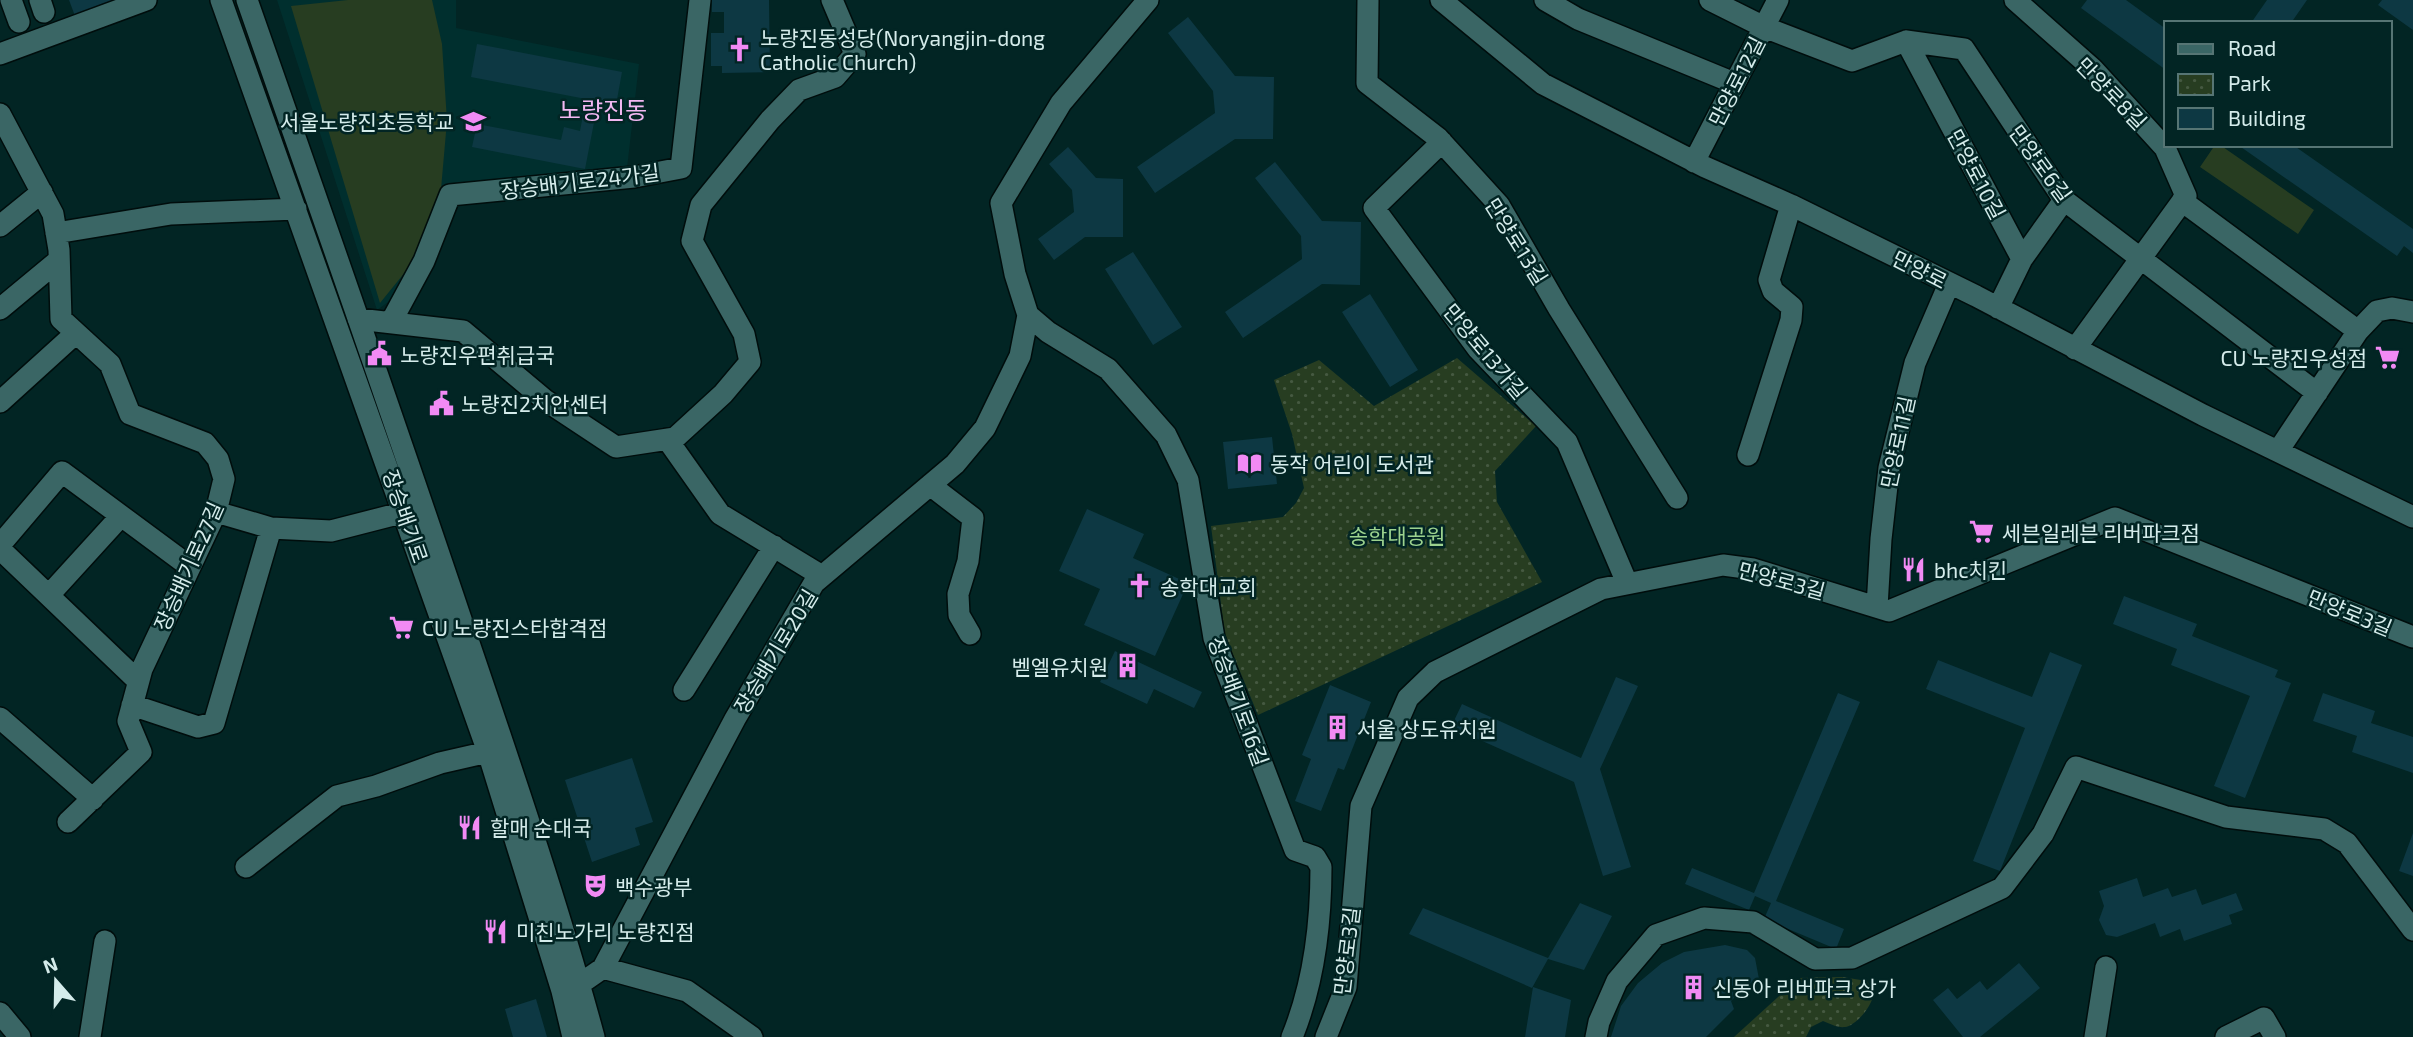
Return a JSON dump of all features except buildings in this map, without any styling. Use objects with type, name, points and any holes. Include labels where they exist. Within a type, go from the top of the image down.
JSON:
[{"type":"street","points":[[11,0],[19,22]]},
{"type":"street","points":[[0,54],[146,0]]},
{"type":"street","name":"장승배기로","points":[[221,0],[488,752],[562,991],[573,1037]]},
{"type":"street","name":"장승배기로","points":[[247,0],[511,768],[580,984],[594,1037]]},
{"type":"street","name":"장승배기로24가길","points":[[391,322],[424,261],[450,195],[634,177],[681,168],[700,0]]},
{"type":"street","points":[[358,319],[463,331],[545,400],[615,447],[675,438],[723,394],[750,362],[744,334],[692,241],[701,205],[770,120],[799,90],[835,77],[856,54],[832,0]]},
{"type":"street","points":[[1028,315],[1015,274],[1001,203],[1061,103],[1148,0]]},
{"type":"street","name":"만양로13길","points":[[1368,0],[1367,83],[1442,142],[1499,205],[1559,309],[1676,498]]},
{"type":"street","name":"만양로","points":[[1441,0],[1543,84],[1694,162],[1791,205],[2278,452],[2413,517]]},
{"type":"street","points":[[1545,0],[1578,19],[1734,83]]},
{"type":"street","name":"만양로6길","points":[[1710,0],[1764,27],[1852,61],[1906,41],[1964,49],[2064,200],[2317,393]]},
{"type":"street","name":"만양로12길","points":[[1694,162],[1778,0]]},
{"type":"street","name":"만양로8길","points":[[2015,0],[2093,69],[2164,147]]},
{"type":"street","name":"만양로10길","points":[[1906,41],[2022,259]]},
{"type":"street","name":"장승배기로27길","points":[[2,124],[53,214],[60,260],[61,319],[110,364],[130,414],[205,443],[218,459],[224,479],[216,512],[138,681],[128,721],[141,752],[68,822]]},
{"type":"street","name":"만양로13가길","points":[[1442,142],[1374,208],[1478,349],[1567,442],[1627,583]]},
{"type":"street","name":"만양로8길","points":[[2164,147],[2186,196],[2182,201]]},
{"type":"street","points":[[0,226],[42,192]]},
{"type":"street","points":[[1998,308],[2022,259],[2064,200]]},
{"type":"street","points":[[2075,349],[2182,201],[2358,331]]},
{"type":"street","points":[[1748,455],[1791,320],[1792,307],[1773,291],[1769,280],[1791,205]]},
{"type":"street","points":[[56,233],[172,214],[296,209]]},
{"type":"street","points":[[0,309],[60,260]]},
{"type":"street","name":"만양로11길","points":[[1877,607],[1889,468],[1915,363],[1949,284]]},
{"type":"street","points":[[2278,452],[2358,331],[2377,311],[2392,307],[2413,312]]},
{"type":"street","name":"장승배기로20길","points":[[580,984],[603,968],[735,719],[814,583],[956,464],[985,428],[1020,356],[1028,315]]},
{"type":"street","name":"장승배기로16길","points":[[1028,315],[1048,332],[1108,369],[1166,435],[1188,480],[1214,638],[1295,850],[1315,857],[1321,867],[1315,960],[1292,1037]]},
{"type":"street","points":[[0,402],[76,333]]},
{"type":"street","points":[[667,439],[720,513],[822,576]]},
{"type":"street","points":[[138,681],[0,547],[62,472],[189,566]]},
{"type":"street","points":[[930,485],[973,518],[968,561],[958,594],[959,615],[970,634]]},
{"type":"street","points":[[216,512],[271,528],[331,531],[405,512]]},
{"type":"street","points":[[49,596],[121,516]]},
{"type":"street","name":"만양로3길","points":[[1326,1037],[1346,987],[1361,806],[1408,698],[1435,672],[1601,589],[1723,565],[1754,569],[1889,611],[2115,518],[2413,637]]},
{"type":"street","points":[[132,705],[198,727],[214,723],[271,528]]},
{"type":"street","points":[[684,690],[774,546]]},
{"type":"street","points":[[0,718],[93,799]]},
{"type":"street","points":[[246,867],[337,796],[488,752]]},
{"type":"street","points":[[1596,1037],[1599,1022],[1616,981],[1656,935],[1704,918],[1754,922],[1815,959],[1852,958],[2002,888],[2043,834],[2076,767],[2226,817],[2325,829],[2347,843],[2413,930]]},
{"type":"street","points":[[90,1037],[105,941]]},
{"type":"street","points":[[2095,1037],[2106,967]]},
{"type":"street","points":[[603,968],[687,990],[752,1037]]},
{"type":"street","points":[[0,1013],[20,1037]]},
{"type":"street","points":[[2226,1037],[2264,1018],[2275,1037]]},
{"type":"shaded area","name":"서울노량진초등학교","points":[[277,0],[456,0],[456,28],[639,64],[626,177],[444,188],[412,268],[391,300],[377,310]]},
{"type":"green space","points":[[348,0],[432,0],[442,44],[447,121],[441,189],[410,266],[380,303],[291,6]]},
{"type":"green space","points":[[2214,147],[2223,147],[2314,210],[2298,234],[2200,167]]},
{"type":"green space","name":"송학대공원","points":[[1457,358],[1536,426],[1495,471],[1497,502],[1542,582],[1258,715],[1225,635],[1211,526],[1283,517],[1296,503],[1304,488],[1292,434],[1274,380],[1319,360],[1374,406]]},
{"type":"green space","points":[[1842,977],[1867,981],[1873,992],[1868,1008],[1849,1026],[1834,1026],[1823,1021],[1811,1027],[1806,1037],[1734,1037],[1799,978]]},
{"type":"place","name":"노량진동성당(Noryangjin-dong Catholic Church)","points":[[740,49]]},
{"type":"place","name":"서울노량진초등학교","points":[[474,121]]},
{"type":"place","name":"노량진우편취급국","points":[[380,354]]},
{"type":"place","name":"CU 노량진우성점","points":[[2387,357]]},
{"type":"place","name":"노량진2치안센터","points":[[441,403]]},
{"type":"place","name":"동작 어린이 도서관","points":[[1250,463]]},
{"type":"place","name":"세븐일레븐 리버파크점","points":[[1982,532]]},
{"type":"place","name":"bhc치킨","points":[[1914,569]]},
{"type":"place","name":"송학대교회","points":[[1140,586]]},
{"type":"place","name":"CU 노량진스타합격점","points":[[402,627]]},
{"type":"place","name":"벧엘유치원","points":[[1128,666]]},
{"type":"place","name":"서울 상도유치원","points":[[1337,728]]},
{"type":"place","name":"할매 순대국","points":[[470,827]]},
{"type":"place","name":"백수광부","points":[[595,886]]},
{"type":"place","name":"미친노가리 노량진점","points":[[496,931]]},
{"type":"place","name":"신동아 리버파크 상가","points":[[1693,987]]},
{"type":"district","name":"노량진동","points":[[603,109]]}]
